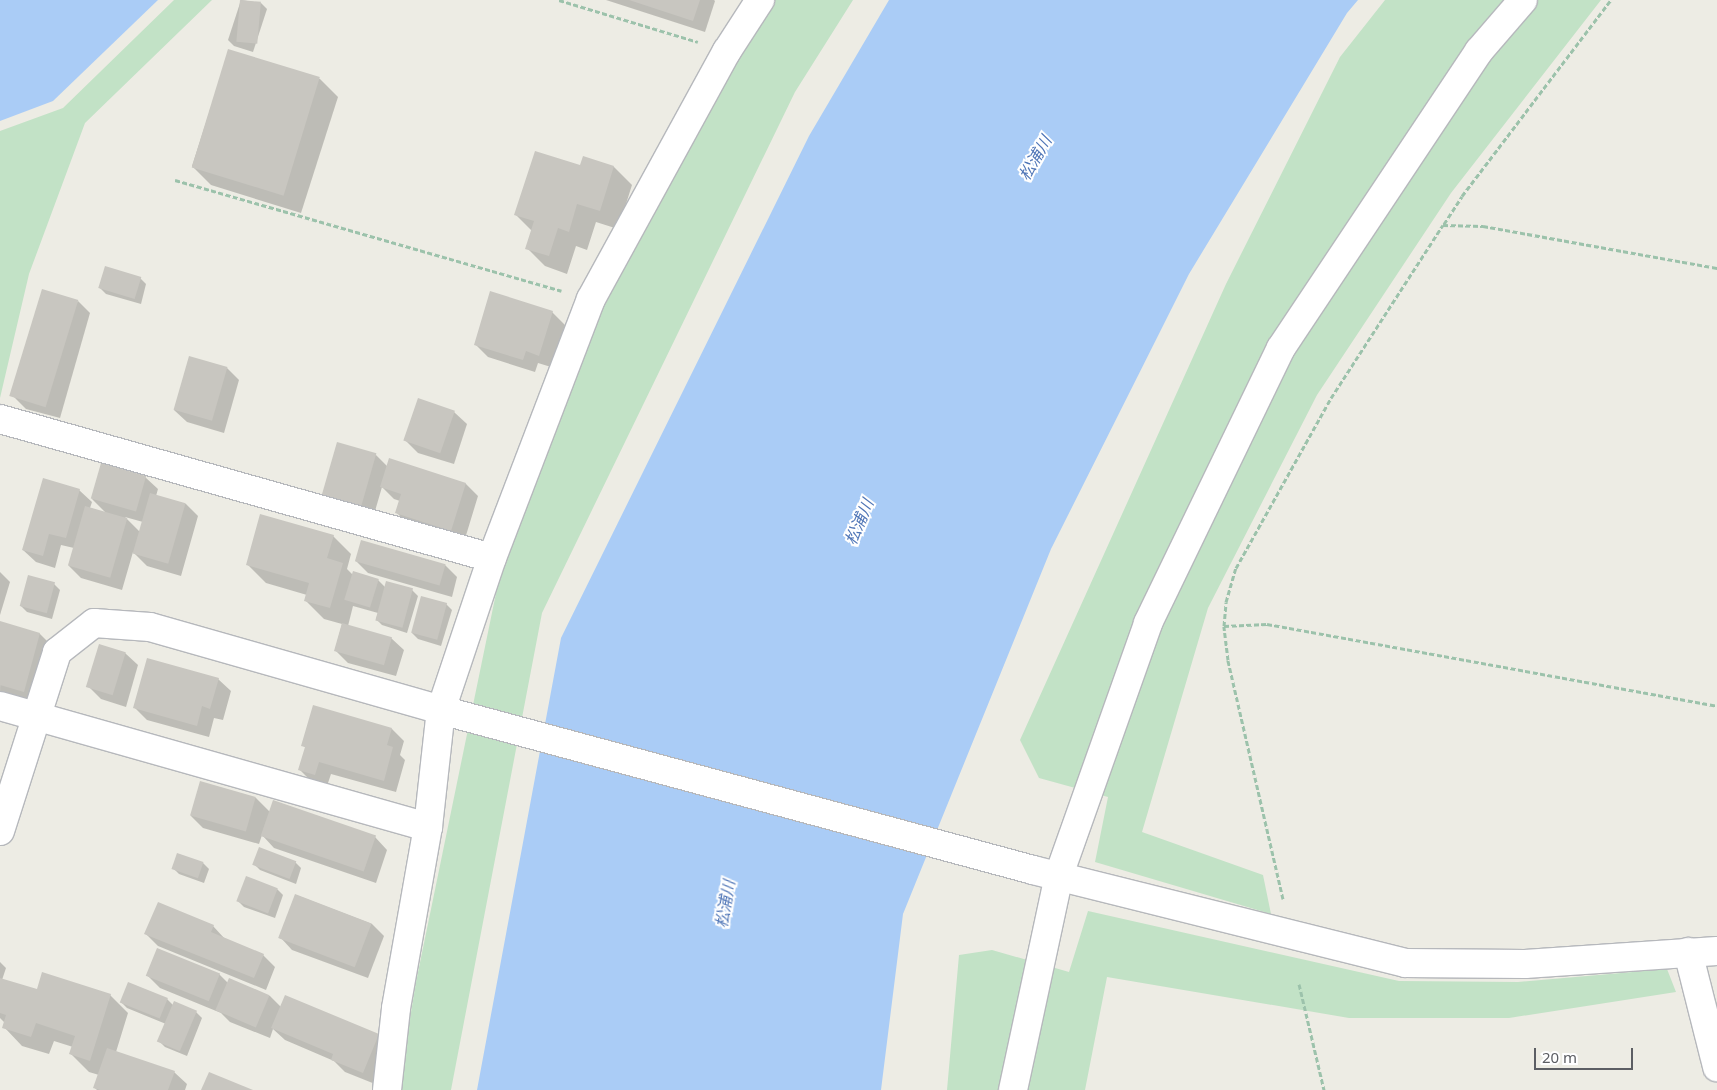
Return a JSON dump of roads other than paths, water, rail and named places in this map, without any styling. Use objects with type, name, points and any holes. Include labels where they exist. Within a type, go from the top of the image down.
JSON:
[{"type":"street","points":[[387,1090],[396,1008],[428,827],[441,710],[492,558],[591,299],[727,51],[760,0]]},
{"type":"street","points":[[1013,1090],[1046,873],[1148,622],[1281,348],[1479,51],[1523,0]]},
{"type":"street","points":[[0,419],[492,558]]},
{"type":"street","points":[[0,831],[56,652],[94,623],[150,627],[441,710],[1046,873],[1405,963],[1525,964],[1717,951]]},
{"type":"street","points":[[0,706],[428,827]]},
{"type":"street","points":[[1688,952],[1717,1067]]},
{"type":"water","points":[[0,0],[158,0],[53,101],[0,121]]},
{"type":"water","name":"松浦川","points":[[889,0],[1358,0],[1347,13],[1189,274],[1051,549],[903,914],[881,1090],[477,1090],[561,638],[809,136]]}]
